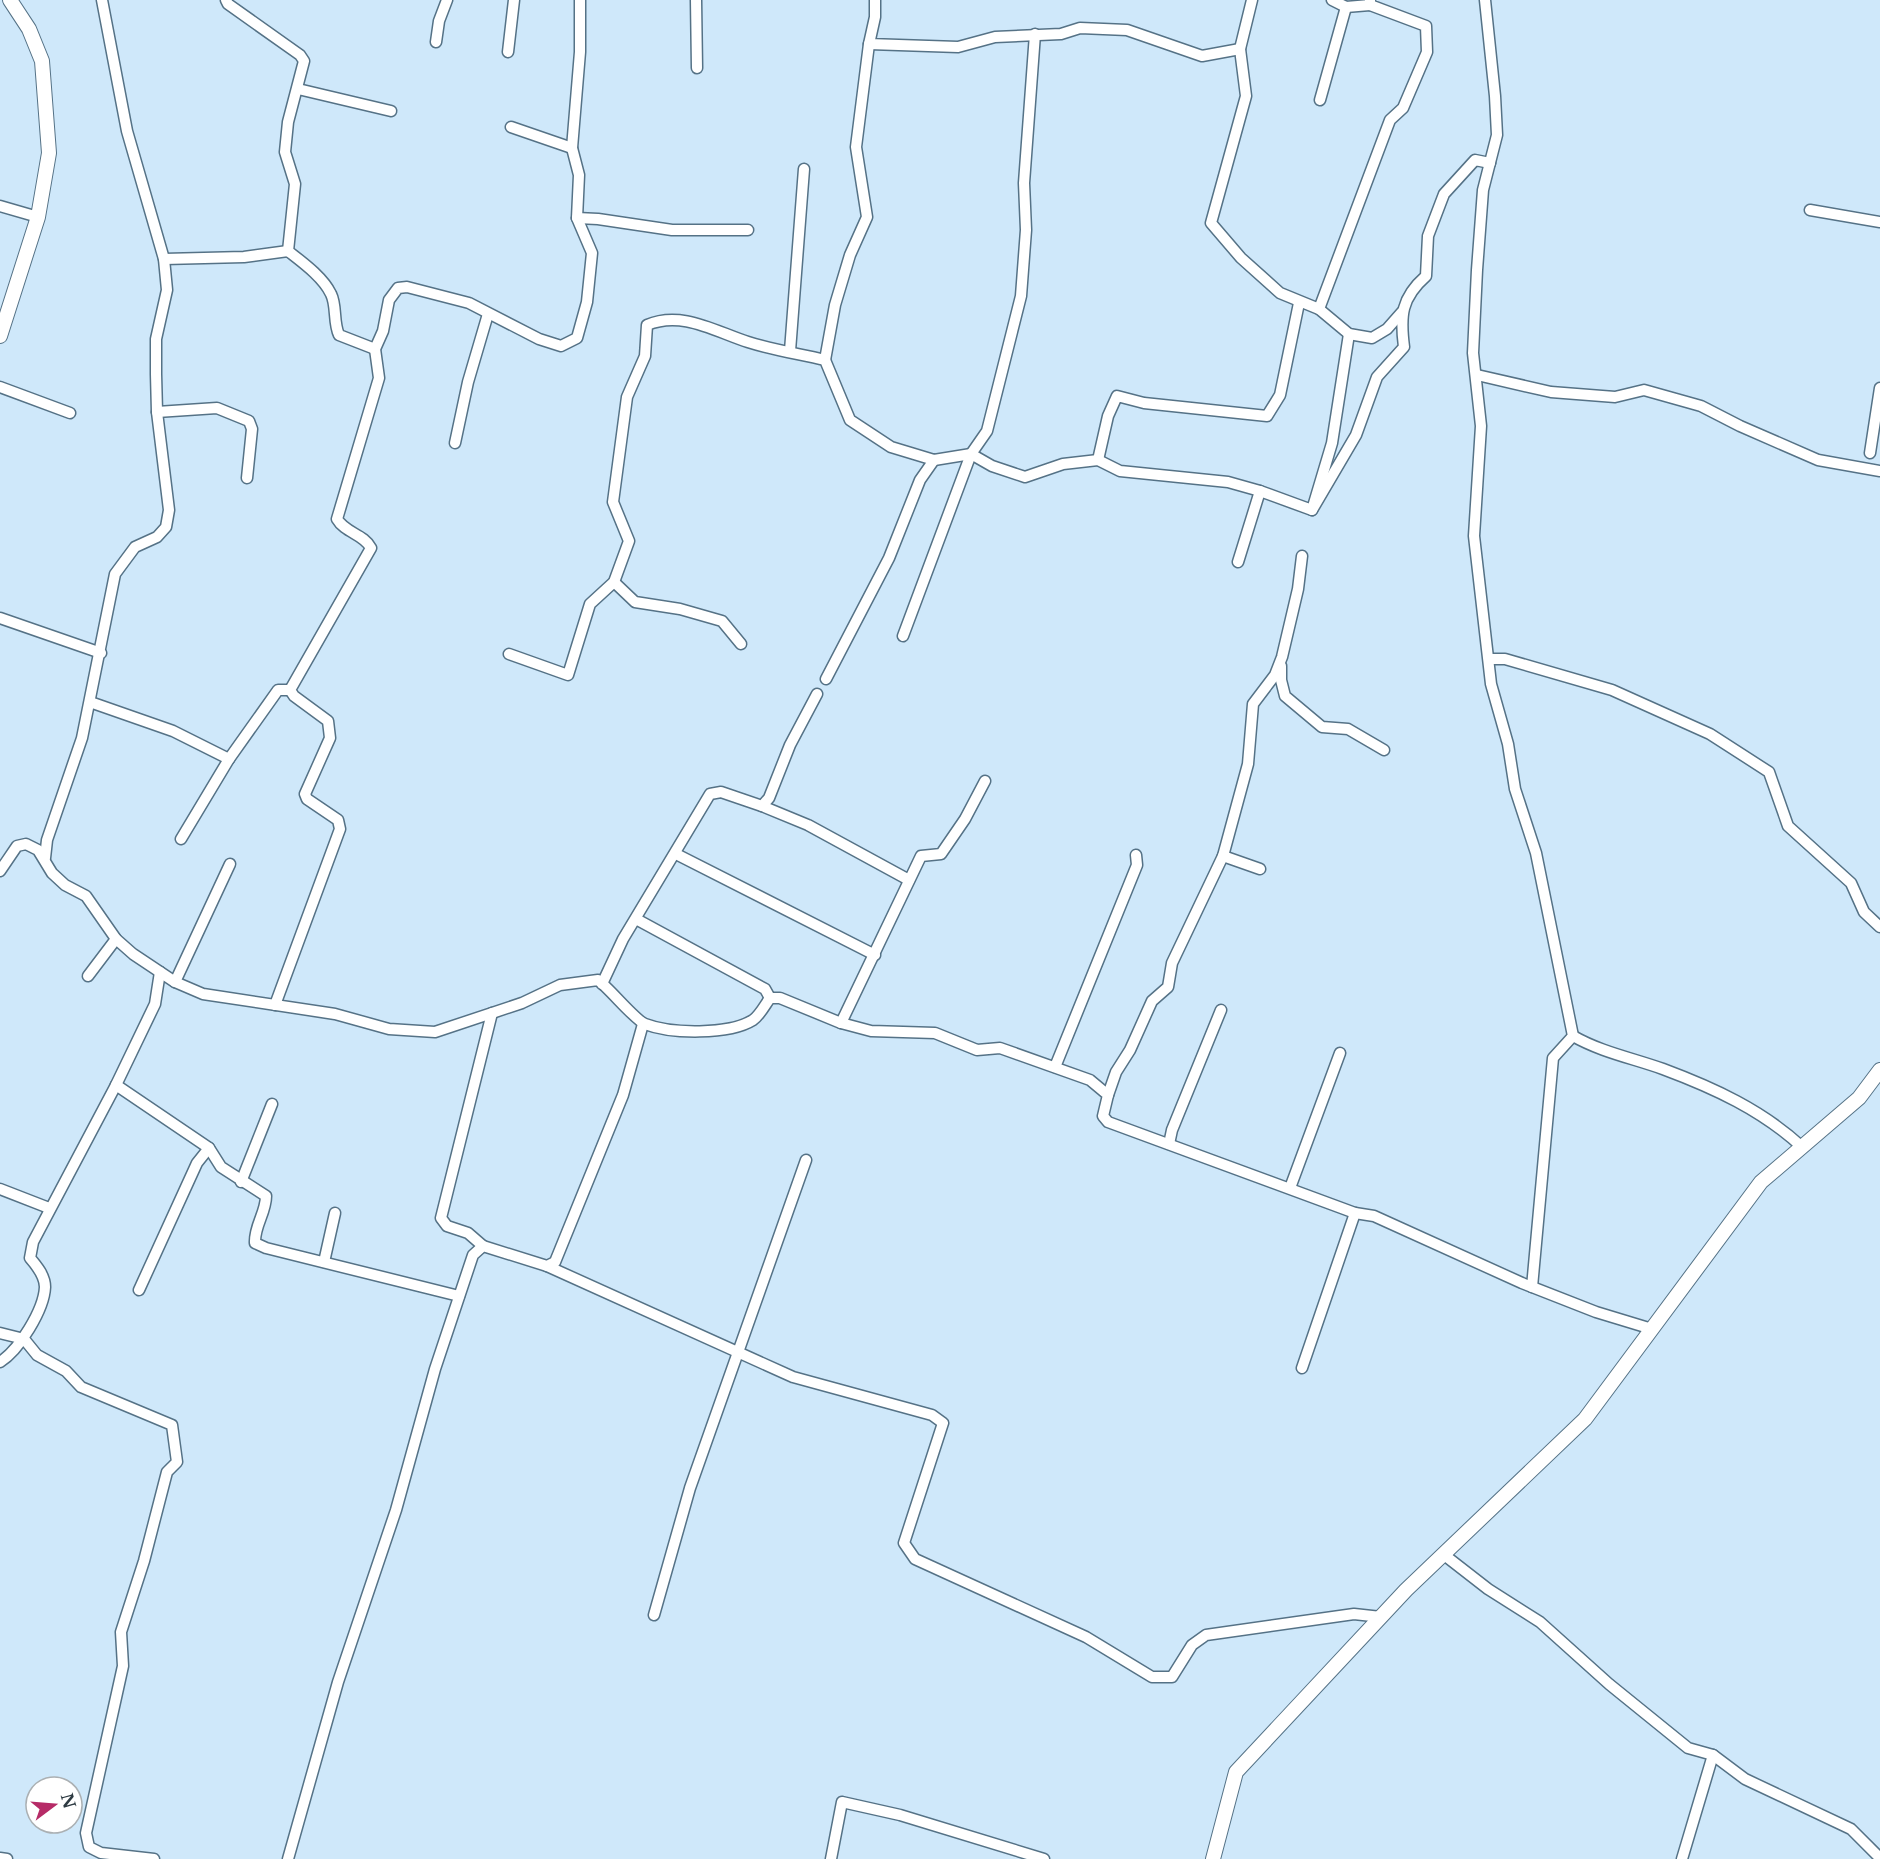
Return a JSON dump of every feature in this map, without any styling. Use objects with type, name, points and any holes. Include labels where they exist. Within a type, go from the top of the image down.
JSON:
[{"type":"street","points":[[0,336],[38,217],[49,153],[44,72],[29,29],[10,0]]},
{"type":"street","points":[[45,858],[47,840],[82,738],[101,653],[115,574],[135,547],[156,537],[166,527],[169,510],[157,412],[156,339],[167,290],[164,259],[127,131],[102,0]]},
{"type":"street","points":[[226,0],[228,4],[300,55],[304,61],[288,122],[285,152],[295,184],[288,251]]},
{"type":"street","points":[[436,42],[439,21],[447,0]]},
{"type":"street","points":[[508,52],[514,0]]},
{"type":"street","points":[[290,690],[371,548],[368,543],[342,527],[337,519],[379,378],[375,349],[383,332],[389,300],[398,288],[406,287],[469,303],[539,339],[561,346],[577,339],[587,302],[592,253],[577,218],[579,175],[572,148],[580,52],[580,0]]},
{"type":"street","points":[[696,0],[697,68]]},
{"type":"street","points":[[875,0],[875,16],[869,44],[856,147],[867,217],[850,255],[835,305],[825,360],[850,420],[891,447],[934,460],[971,454],[992,466],[1025,477],[1063,464],[1098,460],[1120,471],[1228,482],[1312,510]]},
{"type":"street","points":[[1252,0],[1240,49],[1246,96],[1211,223],[1240,258],[1272,286],[1299,303],[1319,309],[1349,334],[1372,338],[1387,329],[1402,312],[1414,287],[1426,276],[1428,236],[1444,194],[1475,160],[1490,163]]},
{"type":"street","points":[[1319,309],[1390,120],[1403,108],[1426,52],[1426,26],[1370,2],[1346,7],[1332,0]]},
{"type":"street","points":[[1485,0],[1497,135],[1483,190],[1477,270],[1473,354],[1481,426],[1474,536],[1490,659],[1491,684],[1508,744],[1515,789],[1536,853],[1573,1036],[1596,1049],[1662,1069],[1736,1099],[1777,1124],[1802,1147]]},
{"type":"street","points":[[1320,100],[1346,7]]},
{"type":"street","points":[[869,44],[958,47],[995,37],[1061,34],[1080,28],[1127,30],[1202,56],[1240,49]]},
{"type":"street","points":[[903,636],[971,454],[987,431],[1021,296],[1026,230],[1024,183],[1035,34]]},
{"type":"street","points":[[298,89],[391,111]]},
{"type":"street","points":[[511,127],[572,148]]},
{"type":"street","points":[[790,351],[804,169]]},
{"type":"street","points":[[0,206],[38,217]]},
{"type":"street","points":[[1810,210],[1880,222]]},
{"type":"street","points":[[577,218],[672,230],[748,230]]},
{"type":"street","points":[[164,259],[244,257],[288,251]]},
{"type":"street","points":[[288,251],[322,282],[332,295],[335,326],[339,335],[375,349]]},
{"type":"street","points":[[1098,460],[1108,416],[1117,396],[1144,404],[1267,416],[1280,395],[1299,303]]},
{"type":"street","points":[[1312,510],[1356,435],[1377,377],[1404,347],[1402,312]]},
{"type":"street","points":[[455,443],[468,382],[488,314]]},
{"type":"street","points":[[509,654],[568,675],[590,604],[614,582],[629,541],[613,502],[627,397],[645,356],[647,325],[663,318],[718,328],[748,342],[825,360]]},
{"type":"street","points":[[1312,510],[1332,443],[1349,334]]},
{"type":"street","points":[[1477,375],[1551,392],[1615,397],[1644,390],[1701,406],[1740,426],[1818,460],[1880,471]]},
{"type":"street","points":[[0,387],[70,413]]},
{"type":"street","points":[[1870,453],[1880,388]]},
{"type":"street","points":[[157,412],[217,408],[249,421],[252,429],[247,478]]},
{"type":"street","points":[[826,679],[889,558],[920,480],[934,460]]},
{"type":"street","points":[[1238,562],[1260,491]]},
{"type":"street","points":[[1302,556],[1298,589],[1282,657],[1275,675],[1253,704],[1248,764],[1223,856],[1172,963],[1168,987],[1152,1001],[1130,1050],[1116,1071],[1107,1095],[1103,1116],[1108,1122],[1355,1213],[1374,1216],[1405,1228],[1532,1287],[1596,1312],[1652,1329]]},
{"type":"street","points":[[614,582],[635,602],[680,609],[722,621],[741,644]]},
{"type":"street","points":[[0,618],[101,653]]},
{"type":"street","points":[[1282,657],[1281,680],[1285,696],[1322,727],[1348,729],[1384,750]]},
{"type":"street","points":[[1490,659],[1505,659],[1612,690],[1710,734],[1769,772],[1788,826],[1851,883],[1864,912],[1880,927]]},
{"type":"street","points":[[181,839],[229,759],[278,690],[290,690]]},
{"type":"street","points":[[275,1005],[340,829],[338,820],[307,799],[305,794],[330,738],[328,721],[294,696],[290,690]]},
{"type":"street","points":[[762,806],[769,798],[790,745],[817,694]]},
{"type":"street","points":[[90,702],[173,731],[229,759]]},
{"type":"street","points":[[841,1023],[921,856],[940,854],[965,819],[985,781]]},
{"type":"street","points":[[602,984],[636,919],[676,854],[700,806],[710,794],[721,792],[808,825],[909,880]]},
{"type":"street","points":[[0,872],[17,846],[26,844],[38,850],[45,858],[52,873],[64,885],[86,896],[116,939],[175,982],[203,994],[335,1014],[389,1029],[435,1032],[492,1013],[561,985],[597,980],[643,1024],[689,1031],[730,1030],[755,1019],[770,998]]},
{"type":"street","points":[[676,854],[874,955]]},
{"type":"street","points":[[1055,1067],[1137,865],[1136,855]]},
{"type":"street","points":[[1223,856],[1260,869]]},
{"type":"street","points":[[175,982],[230,864]]},
{"type":"street","points":[[636,919],[765,989],[770,998]]},
{"type":"street","points":[[88,976],[116,939]]},
{"type":"street","points":[[0,1362],[9,1356],[24,1339],[45,1287],[41,1272],[30,1258],[33,1242],[116,1085],[155,1004],[160,972]]},
{"type":"street","points":[[770,998],[780,998],[841,1023],[871,1031],[935,1033],[976,1050],[1000,1048],[1090,1080],[1107,1095]]},
{"type":"street","points":[[1169,1144],[1172,1130],[1221,1010]]},
{"type":"street","points":[[492,1013],[441,1218],[447,1226],[468,1233],[483,1246],[547,1266],[793,1377],[932,1415],[943,1423],[904,1543],[915,1559],[1086,1637],[1152,1677],[1172,1677],[1192,1645],[1206,1635],[1354,1614],[1380,1617]]},
{"type":"street","points":[[547,1266],[555,1262],[623,1095],[643,1024]]},
{"type":"street","points":[[1532,1287],[1553,1058],[1573,1036]]},
{"type":"street","points":[[1290,1188],[1340,1053]]},
{"type":"street","points":[[1213,1859],[1236,1772],[1380,1617],[1585,1419],[1761,1182],[1859,1098],[1880,1070]]},
{"type":"street","points":[[116,1085],[208,1148],[221,1167],[266,1196],[266,1204],[254,1232],[255,1242],[266,1248],[459,1296]]},
{"type":"street","points":[[241,1182],[248,1159],[272,1104]]},
{"type":"street","points":[[139,1290],[197,1163],[208,1148]]},
{"type":"street","points":[[654,1615],[690,1488],[806,1160]]},
{"type":"street","points":[[0,1190],[49,1208]]},
{"type":"street","points":[[324,1262],[335,1213]]},
{"type":"street","points":[[1302,1368],[1355,1213]]},
{"type":"street","points":[[288,1859],[338,1682],[396,1510],[435,1369],[473,1255],[483,1246]]},
{"type":"street","points":[[0,1334],[24,1339],[37,1355],[66,1371],[81,1387],[172,1425],[177,1462],[167,1472],[144,1561],[122,1632],[123,1666],[86,1833],[89,1847],[101,1852],[154,1859]]},
{"type":"street","points":[[1443,1554],[1488,1589],[1540,1622],[1688,1748],[1713,1755],[1744,1779],[1851,1829],[1880,1858]]},
{"type":"street","points":[[1682,1859],[1713,1755]]},
{"type":"street","points":[[831,1859],[842,1802],[900,1815],[1022,1856],[1044,1859]]},
{"type":"street","points":[[0,1858],[7,1859]]}]
